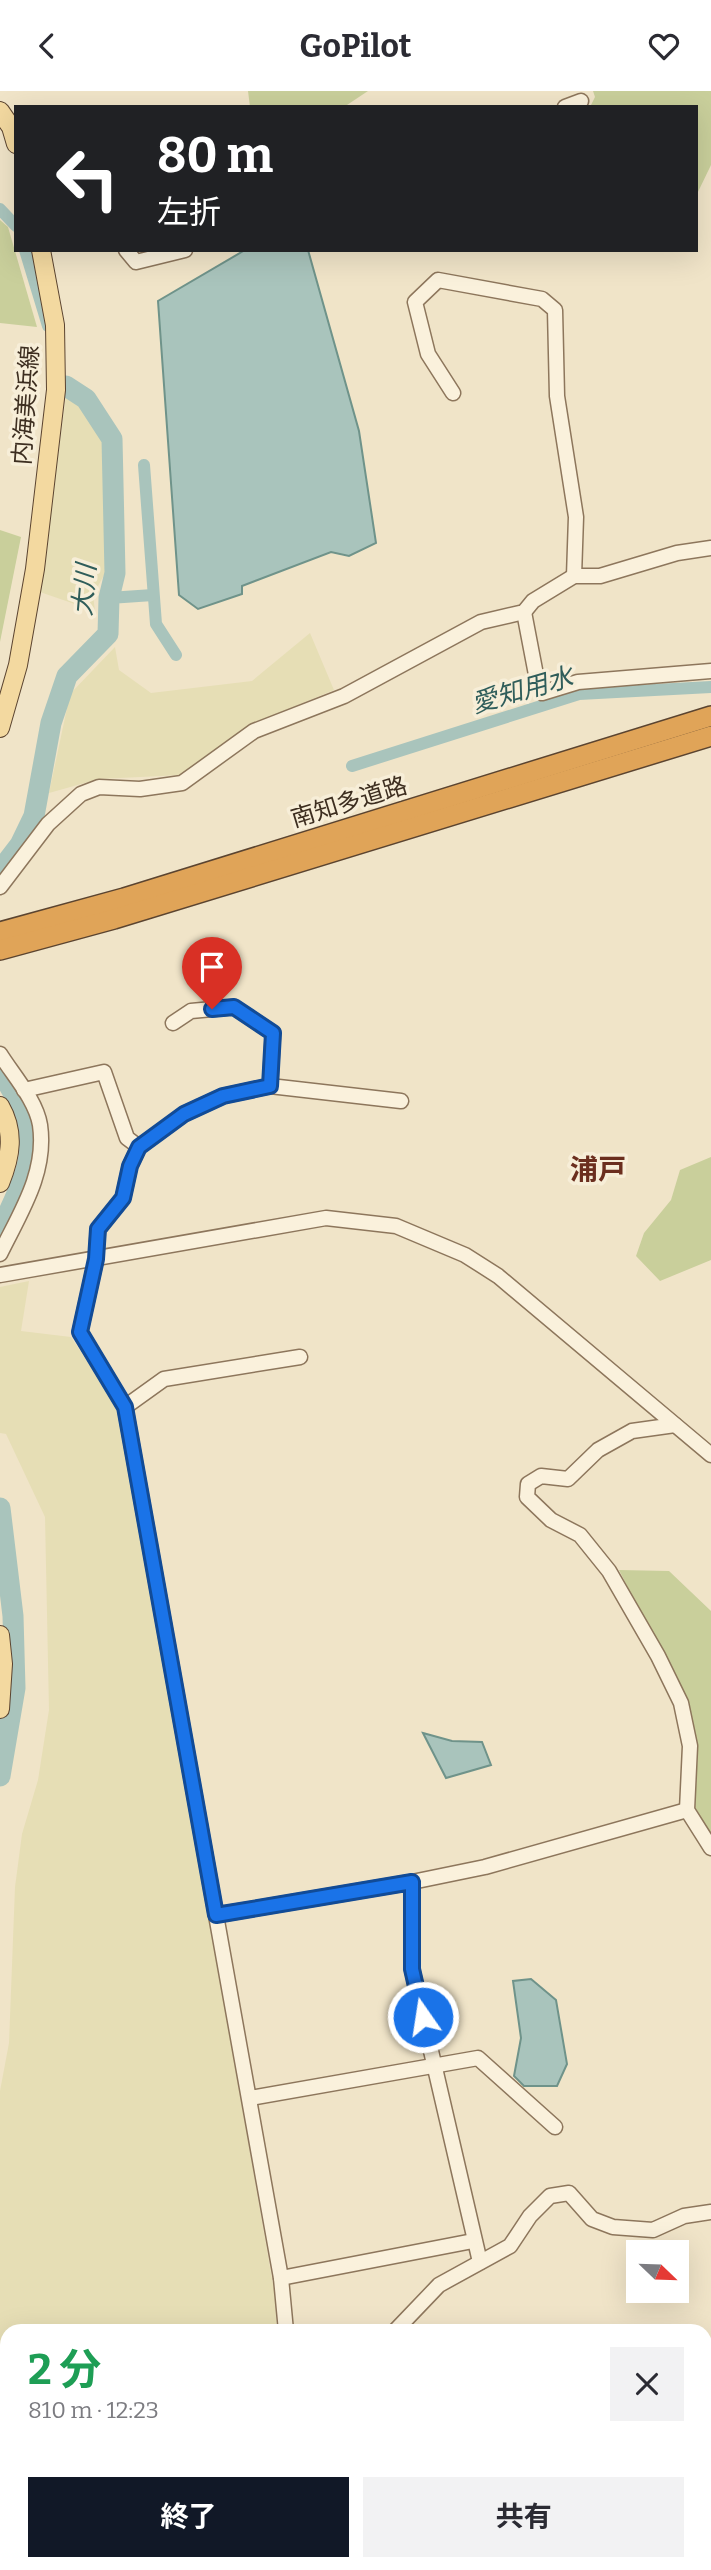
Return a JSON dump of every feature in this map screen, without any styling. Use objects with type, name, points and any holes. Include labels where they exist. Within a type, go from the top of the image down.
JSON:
[{"type":"highway","name":"南知多道路","points":[[4,941],[124,898],[711,716]]},
{"type":"highway","name":"南知多道路","points":[[4,941],[565,783],[711,736]]},
{"type":"main road","points":[[0,111],[11,127],[14,137]]},
{"type":"main road","name":"内海美浜線","points":[[0,728],[19,666],[35,569],[56,390],[55,325],[41,252]]},
{"type":"main road","points":[[0,1105],[9,1124],[11,1140],[10,1154],[0,1184]]},
{"type":"main road","points":[[0,1635],[3,1664],[0,1709]]},
{"type":"street","points":[[570,105],[581,101]]},
{"type":"street","points":[[128,252],[136,262],[177,252]]},
{"type":"street","points":[[453,393],[429,354],[415,302],[438,280],[542,299],[555,310],[557,396],[576,517],[575,576]]},
{"type":"street","points":[[0,887],[48,824],[81,794],[99,787],[141,789],[182,783],[254,731],[344,696],[481,622],[524,612],[533,601],[575,576],[600,576],[677,553],[711,548]]},
{"type":"street","points":[[524,612],[542,693],[578,682],[711,671]]},
{"type":"street","points":[[173,1023],[191,1011],[234,1007],[273,1033],[270,1086]]},
{"type":"street","points":[[0,1053],[24,1090],[40,1124],[38,1177],[0,1254]]},
{"type":"street","points":[[24,1090],[104,1072],[127,1138],[139,1147]]},
{"type":"street","points":[[285,2324],[281,2278],[250,2098],[125,1407],[80,1332],[96,1259],[98,1229],[123,1198],[130,1166],[139,1147],[184,1114],[223,1096],[270,1086],[401,1101]]},
{"type":"street","points":[[0,1275],[326,1218],[396,1226],[465,1255],[498,1276],[711,1455]]},
{"type":"street","points":[[125,1407],[163,1379],[300,1357]]},
{"type":"street","points":[[675,1425],[632,1431],[598,1450],[568,1479],[541,1476],[528,1484],[527,1497],[551,1520],[580,1535],[609,1571],[658,1656],[681,1703],[690,1746],[687,1810],[711,1848]]},
{"type":"street","points":[[216,1915],[412,1882],[497,1864],[687,1810]]},
{"type":"street","points":[[412,1882],[412,1969],[480,2262]]},
{"type":"street","points":[[250,2098],[478,2058],[555,2127]]},
{"type":"street","points":[[403,2324],[439,2285],[510,2246],[530,2216],[550,2196],[569,2193],[592,2219],[613,2227],[653,2230],[684,2216],[711,2212]]},
{"type":"street","points":[[281,2278],[474,2241]]},
{"type":"shaded area","points":[[66,395],[82,405],[103,441],[108,568],[93,595],[95,611],[40,592]]},
{"type":"shaded area","points":[[310,633],[334,690],[252,724],[182,775],[99,779],[49,793],[70,694],[115,647],[119,670],[151,693],[252,681]]},
{"type":"shaded area","points":[[29,1281],[21,1331],[71,1337],[120,1411],[274,2290],[276,2324],[0,2324],[0,2091],[9,2043],[15,1887],[22,1834],[38,1780],[49,1710],[45,1517],[6,1434],[0,1433],[0,1287]]},
{"type":"green space","points":[[248,91],[368,91],[347,105],[250,105]]},
{"type":"green space","points":[[593,91],[711,91],[711,165],[698,192],[698,105],[591,105],[595,97]]},
{"type":"green space","points":[[0,220],[8,227],[37,327],[0,323]]},
{"type":"green space","points":[[0,530],[21,537],[0,642]]},
{"type":"green space","points":[[711,1157],[711,1260],[660,1281],[636,1256],[644,1233],[671,1200],[680,1170]]},
{"type":"green space","points":[[619,1570],[669,1571],[711,1611],[711,1837],[695,1807],[698,1746],[686,1702]]},
{"type":"water","points":[[242,252],[309,252],[359,431],[376,543],[349,556],[331,552],[242,586],[242,594],[198,609],[179,595],[158,301]]},
{"type":"water","points":[[423,1733],[452,1741],[482,1742],[491,1765],[446,1778]]},
{"type":"water","points":[[531,1979],[556,2000],[567,2064],[557,2086],[524,2086],[514,2076],[521,2038],[513,1981]]},
{"type":"waterway","name":"愛知用水","points":[[0,209],[14,224]]},
{"type":"waterway","name":"愛知用水","points":[[26,252],[48,326]]},
{"type":"waterway","name":"大川","points":[[0,871],[20,845],[34,816],[51,723],[67,676],[108,634],[109,598],[115,573],[112,439],[86,399],[66,386]]},
{"type":"waterway","name":"愛知用水","points":[[144,465],[156,624],[176,655]]},
{"type":"waterway","name":"愛知用水","points":[[109,598],[153,595]]},
{"type":"waterway","name":"愛知用水","points":[[352,766],[579,694],[711,687]]},
{"type":"waterway","name":"大川","points":[[0,1071],[24,1116],[30,1151],[27,1168],[0,1231]]},
{"type":"waterway","name":"大川","points":[[0,1508],[13,1616],[15,1688],[0,1776]]},
{"type":"district","name":"浦戸","points":[[598,1169]]},
{"type":"route","points":[[212,1009],[234,1007],[273,1033],[270,1086],[223,1096],[184,1114],[139,1147],[130,1166],[123,1198],[98,1229],[96,1259],[80,1332],[125,1407],[216,1915],[412,1882],[412,1969],[423,2017]]}]
